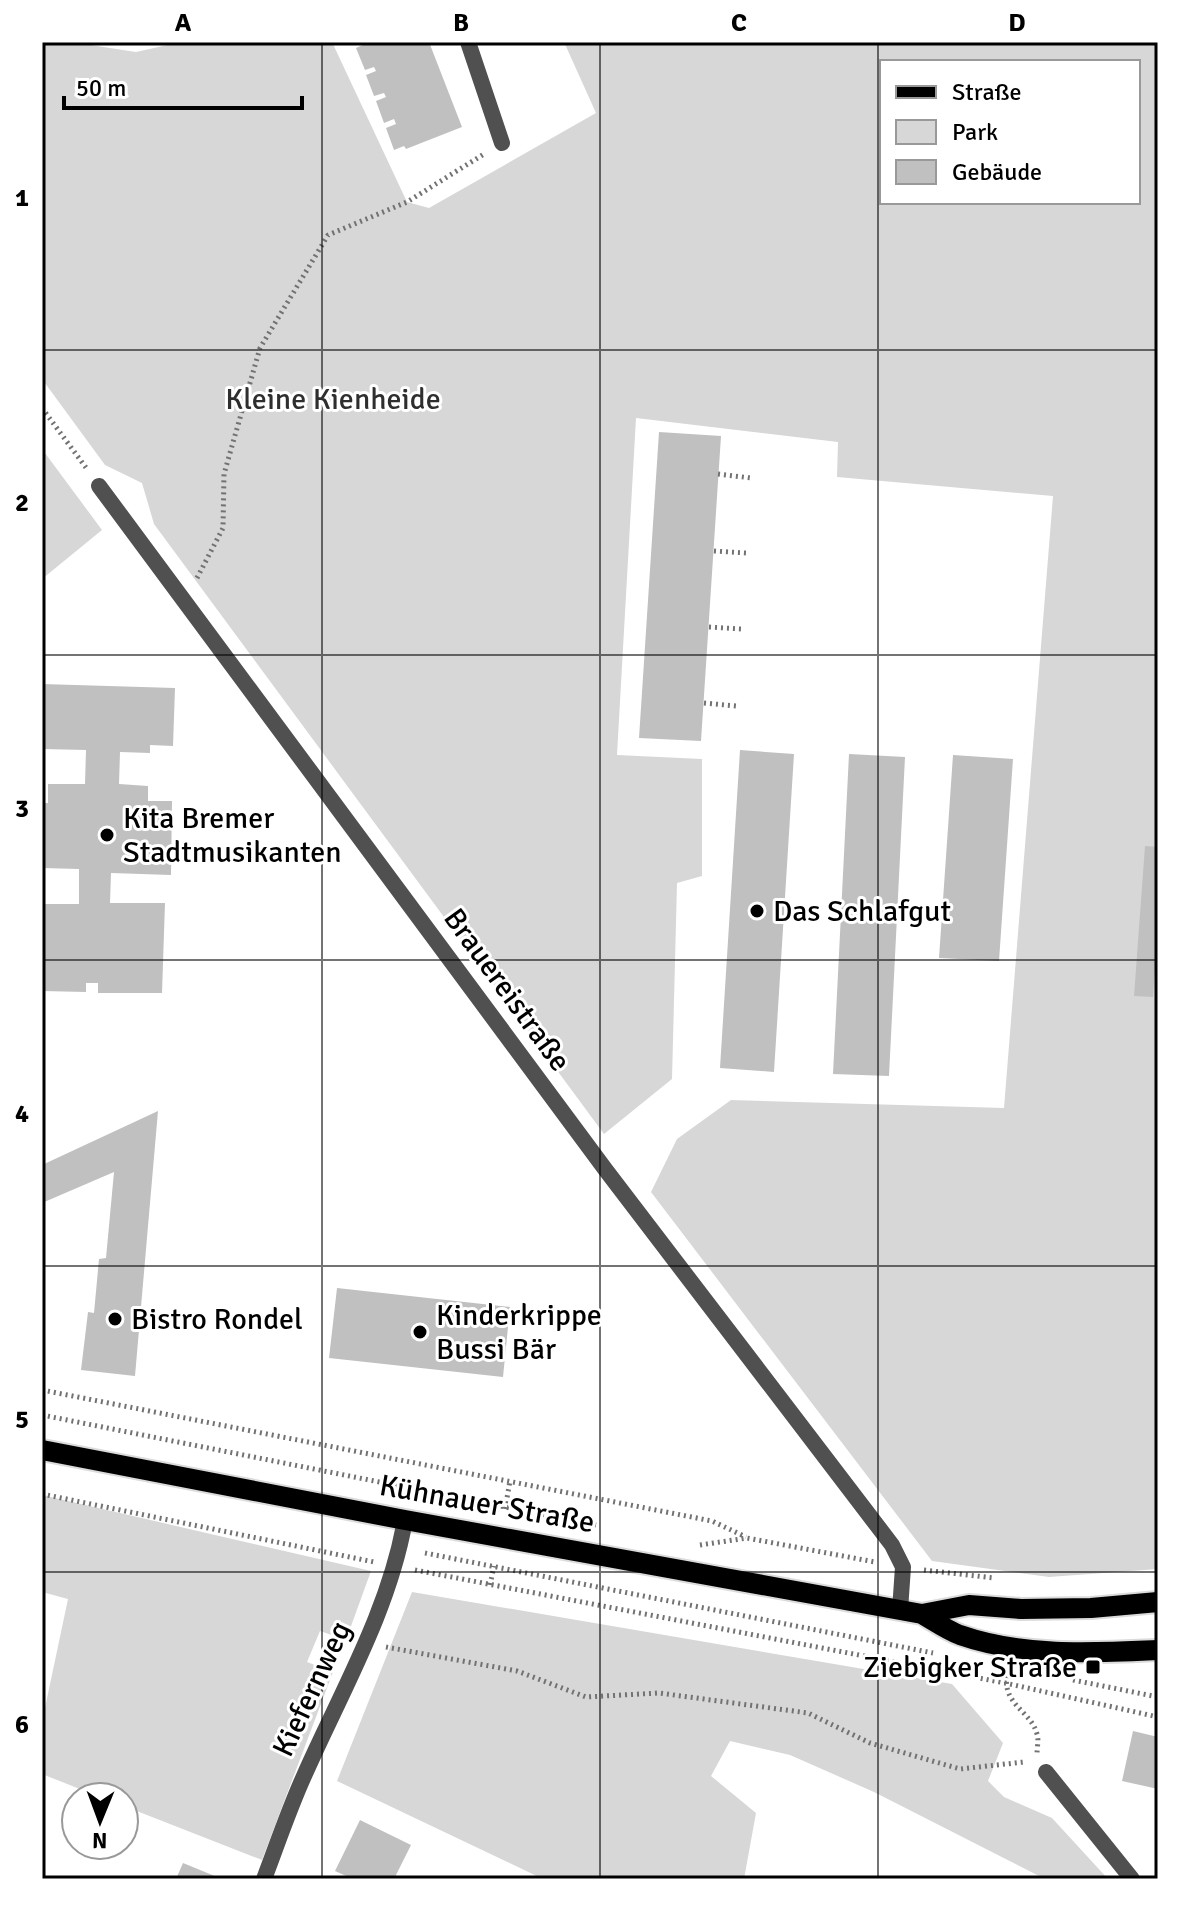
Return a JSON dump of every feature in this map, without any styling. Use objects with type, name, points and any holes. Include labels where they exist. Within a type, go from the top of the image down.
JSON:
[{"type":"main road","name":"Kühnauer Straße","points":[[42,1450],[922,1614],[959,1634],[1013,1647],[1092,1652],[1158,1650]]},
{"type":"main road","name":"Kühnauer Straße","points":[[922,1614],[969,1605],[1059,1609],[1158,1602]]},
{"type":"street","points":[[468,42],[502,143]]},
{"type":"street","name":"Brauereistraße","points":[[99,486],[605,1169],[892,1545],[903,1567]]},
{"type":"street","name":"Kiefernweg","points":[[264,1879],[302,1779],[365,1644],[396,1566],[405,1520]]},
{"type":"street","points":[[900,1610],[903,1567]]},
{"type":"street","points":[[1046,1772],[1132,1879]]},
{"type":"path","points":[[185,602],[223,528],[224,474],[260,348],[328,235],[407,202],[502,143]]},
{"type":"path","points":[[42,408],[99,486]]},
{"type":"path","points":[[718,474],[751,478]]},
{"type":"path","points":[[714,551],[746,553]]},
{"type":"path","points":[[709,627],[741,629]]},
{"type":"path","points":[[704,703],[736,706]]},
{"type":"path","points":[[42,1390],[712,1521],[747,1538],[903,1567],[995,1578]]},
{"type":"path","points":[[42,1415],[599,1526]]},
{"type":"path","points":[[42,1494],[396,1566],[1005,1683],[1158,1717]]},
{"type":"path","points":[[692,1545],[747,1538]]},
{"type":"path","points":[[595,1587],[948,1656]]},
{"type":"path","points":[[365,1644],[517,1671],[586,1697],[659,1693],[808,1713],[870,1743],[960,1769],[1037,1760],[1037,1732],[1015,1706],[1005,1683],[1009,1667],[993,1665]]},
{"type":"path","points":[[1068,1679],[1158,1697]]},
{"type":"green space","name":"Kleine Kienheide","points":[[42,42],[71,42],[136,52],[181,42],[332,42],[407,202],[429,208],[596,113],[564,42],[1158,42],[1158,1569],[1049,1577],[932,1561],[651,1192],[677,1139],[731,1100],[1004,1108],[1053,496],[837,477],[838,442],[636,418],[617,755],[702,759],[702,876],[677,883],[672,1079],[604,1134],[154,524],[142,483],[105,465],[42,379]]},
{"type":"green space","points":[[42,449],[102,530],[42,579]]},
{"type":"green space","points":[[42,1495],[371,1571],[346,1640],[320,1631],[307,1662],[333,1672],[262,1860],[140,1812],[140,1781],[60,1781],[42,1774],[42,1722],[68,1599],[42,1592]]},
{"type":"green space","points":[[412,1592],[952,1684],[1003,1743],[988,1781],[1004,1797],[1052,1818],[1108,1879],[1045,1879],[874,1792],[790,1755],[730,1741],[711,1776],[756,1813],[744,1879],[543,1879],[337,1781]]},
{"type":"building","points":[[364,42],[429,42],[462,127],[406,149],[404,146],[394,150],[386,128],[396,124],[394,119],[384,123],[376,101],[386,97],[384,93],[374,96],[366,75],[376,71],[374,67],[365,70],[356,48]]},
{"type":"building","points":[[659,432],[721,436],[701,741],[639,738]]},
{"type":"building","name":"Kita Bremer Stadtmusikanten","points":[[42,684],[175,688],[173,746],[150,745],[150,753],[120,752],[119,784],[148,786],[148,801],[172,801],[171,875],[111,873],[110,903],[165,903],[162,993],[98,993],[98,983],[86,983],[86,992],[42,991],[42,904],[79,904],[79,869],[42,868],[42,803],[48,803],[48,784],[85,784],[86,750],[42,749]]},
{"type":"building","name":"Das Schlafgut","points":[[740,750],[794,754],[774,1072],[720,1068]]},
{"type":"building","points":[[849,754],[905,757],[889,1076],[833,1074]]},
{"type":"building","points":[[953,755],[1013,759],[999,961],[939,958]]},
{"type":"building","points":[[1145,846],[1158,847],[1158,925],[1153,997],[1134,996]]},
{"type":"building","points":[[158,1111],[135,1376],[81,1370],[88,1312],[94,1313],[99,1259],[106,1258],[114,1172],[42,1203],[42,1165]]},
{"type":"building","name":"Kinderkrippe Bussi Bär","points":[[337,1288],[510,1307],[503,1377],[329,1358]]},
{"type":"building","points":[[1133,1731],[1158,1737],[1158,1789],[1122,1781]]},
{"type":"building","points":[[360,1820],[411,1845],[394,1879],[353,1879],[335,1871]]},
{"type":"building","points":[[183,1863],[222,1879],[176,1879]]},
{"type":"place","name":"Kita Bremer Stadtmusikanten","points":[[107,835]]},
{"type":"place","name":"Das Schlafgut","points":[[757,911]]},
{"type":"place","name":"Bistro Rondel","points":[[115,1319]]},
{"type":"place","name":"Kinderkrippe Bussi Bär","points":[[420,1332]]},
{"type":"place","name":"Ziebigker Straße","points":[[1093,1667]]}]
